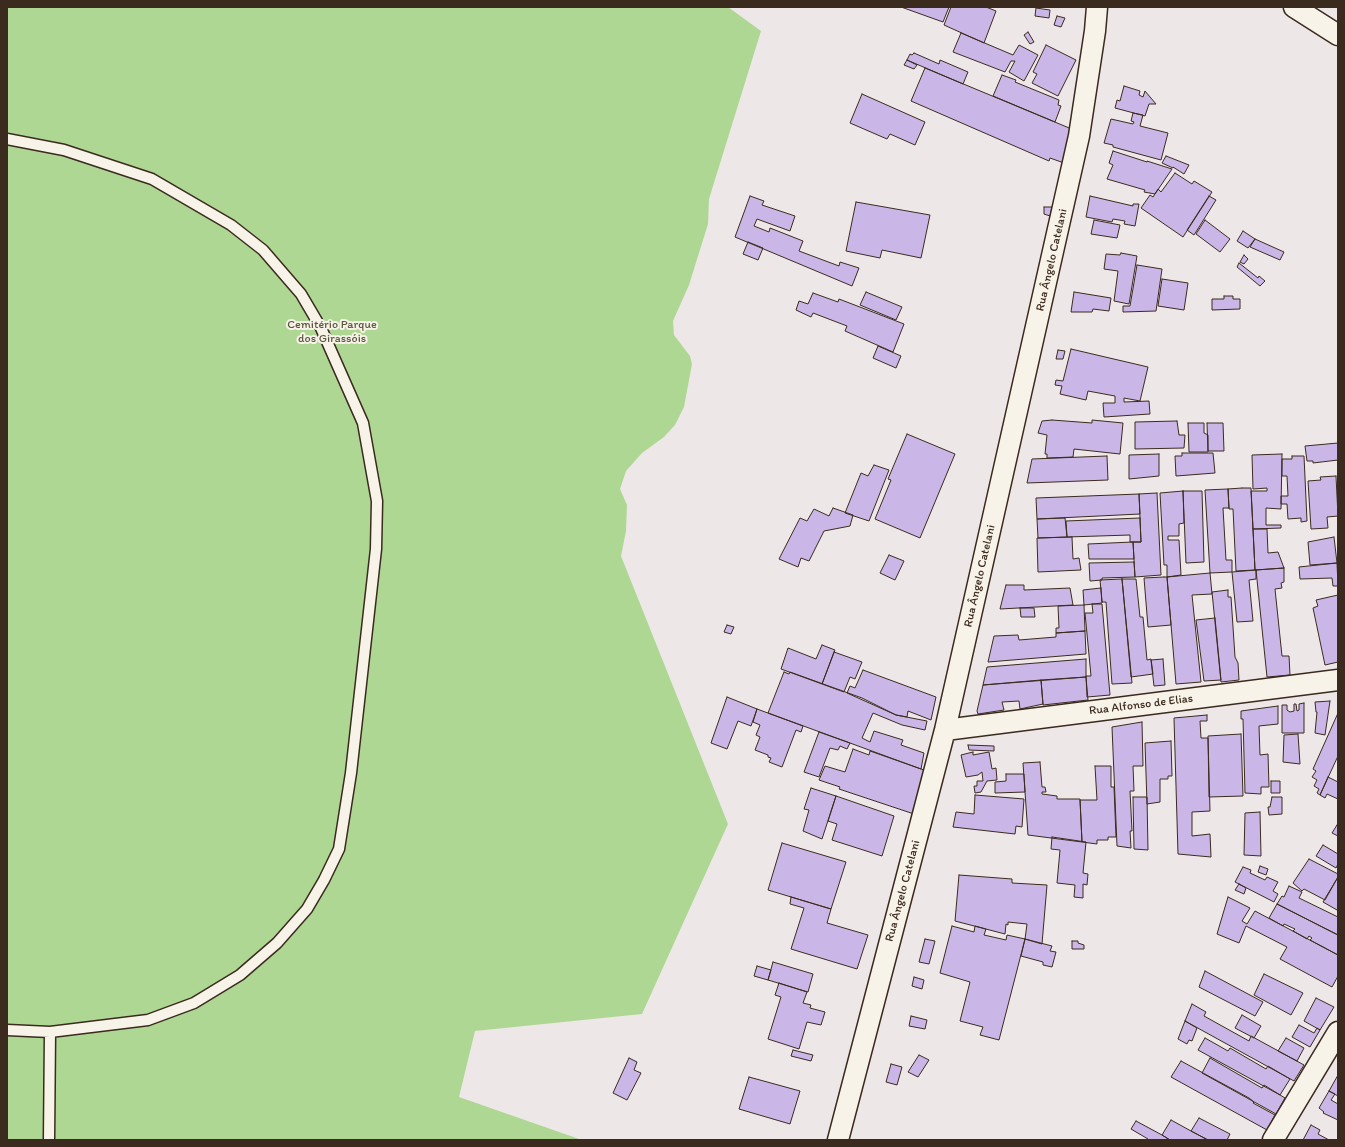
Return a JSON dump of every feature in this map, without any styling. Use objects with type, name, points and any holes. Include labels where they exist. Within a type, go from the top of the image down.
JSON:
[{"type":"street","name":"Rua Ângelo Catelani","points":[[838,1140],[945,730],[1080,136],[1095,31],[1096,7]]},
{"type":"street","points":[[1294,7],[1338,34]]},
{"type":"street","name":"Rua Alfonso de Elias","points":[[945,730],[1338,680]]},
{"type":"street","points":[[1273,1140],[1338,1032]]},
{"type":"lane","points":[[7,139],[64,150],[152,179],[231,225],[263,250],[301,294],[321,328],[363,423],[377,501],[376,549],[351,773],[339,849],[324,880],[307,908],[277,943],[245,970],[194,1003],[148,1020],[50,1032],[7,1030]]},
{"type":"lane","points":[[49,1140],[50,1032]]},
{"type":"green space","name":"Cemitério Parque dos Girassóis","points":[[7,7],[728,7],[761,31],[709,199],[708,224],[689,285],[673,321],[674,335],[690,356],[692,364],[684,407],[675,425],[664,437],[642,453],[626,471],[620,489],[627,505],[626,531],[621,556],[728,824],[642,1014],[475,1031],[459,1097],[582,1140],[7,1140]]},
{"type":"building","points":[[901,7],[949,7],[943,22]]},
{"type":"building","points":[[951,7],[986,7],[996,11],[984,43],[944,25]]},
{"type":"building","points":[[1036,8],[1050,10],[1049,18],[1035,16]]},
{"type":"building","points":[[1057,16],[1065,18],[1061,27],[1054,25]]},
{"type":"building","points":[[1028,32],[1034,42],[1030,44],[1024,35]]},
{"type":"building","points":[[961,33],[1013,55],[1019,45],[1038,55],[1024,81],[1009,72],[1015,61],[1011,61],[1005,72],[953,52]]},
{"type":"building","points":[[1046,45],[1076,60],[1058,96],[1032,83],[1037,74],[1033,72]]},
{"type":"building","points":[[914,53],[939,64],[940,60],[968,72],[963,84],[907,60],[910,54],[912,55]]},
{"type":"building","points":[[907,60],[917,65],[914,69],[904,65]]},
{"type":"building","points":[[925,68],[1074,130],[1064,163],[1050,158],[1049,161],[911,101]]},
{"type":"building","points":[[1002,75],[1059,100],[1058,105],[1061,106],[1055,122],[993,96]]},
{"type":"building","points":[[1124,86],[1140,91],[1139,95],[1143,97],[1145,91],[1156,104],[1149,104],[1145,116],[1115,108],[1117,100],[1120,101]]},
{"type":"building","points":[[862,94],[925,122],[915,145],[890,134],[887,139],[850,123]]},
{"type":"building","points":[[1133,113],[1143,115],[1140,126],[1168,133],[1161,160],[1113,147],[1113,145],[1104,143],[1111,119],[1133,124],[1134,122],[1131,121]]},
{"type":"building","points":[[1113,151],[1172,169],[1155,194],[1144,192],[1145,190],[1107,179],[1113,165],[1109,163]]},
{"type":"building","points":[[1166,156],[1189,165],[1184,174],[1173,167],[1162,163]]},
{"type":"building","points":[[1175,173],[1192,184],[1194,181],[1212,192],[1183,237],[1141,208],[1150,195],[1153,197],[1158,189],[1161,192]]},
{"type":"building","points":[[750,196],[764,201],[762,205],[795,216],[790,231],[757,219],[754,226],[769,232],[770,228],[803,241],[799,251],[839,266],[840,262],[859,268],[852,286],[735,237]]},
{"type":"building","points":[[1090,196],[1133,206],[1133,204],[1139,204],[1135,226],[1124,224],[1125,221],[1113,219],[1112,222],[1086,217]]},
{"type":"building","points":[[1209,196],[1216,200],[1194,235],[1187,230]]},
{"type":"building","points":[[856,202],[930,215],[921,258],[882,250],[880,258],[846,251]]},
{"type":"building","points":[[1044,207],[1052,207],[1050,216],[1044,214]]},
{"type":"building","points":[[1094,220],[1120,225],[1117,238],[1091,234]]},
{"type":"building","points":[[1205,220],[1230,239],[1220,252],[1196,234]]},
{"type":"building","points":[[1243,231],[1255,239],[1248,248],[1237,241]]},
{"type":"building","points":[[1255,239],[1284,252],[1280,260],[1250,247]]},
{"type":"building","points":[[748,242],[763,248],[758,260],[743,254]]},
{"type":"building","points":[[1121,253],[1137,256],[1129,304],[1114,301],[1118,271],[1104,269],[1106,254],[1120,255]]},
{"type":"building","points":[[1244,255],[1248,259],[1244,264],[1240,262]]},
{"type":"building","points":[[1239,263],[1258,278],[1259,276],[1265,281],[1260,286],[1237,267]]},
{"type":"building","points":[[1137,265],[1162,269],[1156,311],[1123,312],[1123,306],[1130,306]]},
{"type":"building","points":[[1162,279],[1188,283],[1184,310],[1158,306]]},
{"type":"building","points":[[866,292],[902,307],[896,320],[860,305]]},
{"type":"building","points":[[1074,292],[1111,298],[1109,311],[1093,309],[1092,312],[1071,312]]},
{"type":"building","points":[[813,293],[838,302],[839,299],[904,324],[893,352],[845,331],[847,326],[813,313],[811,317],[796,310],[799,301],[808,304]]},
{"type":"building","points":[[1224,296],[1233,296],[1233,299],[1240,299],[1240,309],[1212,310],[1212,299],[1224,299]]},
{"type":"building","points":[[878,346],[901,356],[896,368],[873,358]]},
{"type":"building","points":[[1071,349],[1148,367],[1140,401],[1124,398],[1124,402],[1149,401],[1150,414],[1104,417],[1103,403],[1115,403],[1115,396],[1088,391],[1086,400],[1060,394],[1062,386],[1055,385],[1056,380],[1063,381]]},
{"type":"building","points":[[1058,350],[1065,351],[1063,359],[1056,359]]},
{"type":"building","points":[[1052,420],[1092,423],[1092,420],[1123,423],[1120,454],[1074,449],[1073,457],[1047,458],[1047,454],[1045,454],[1047,435],[1038,433],[1042,421]]},
{"type":"building","points":[[1177,421],[1179,435],[1185,435],[1184,448],[1135,449],[1135,422]]},
{"type":"building","points":[[1188,423],[1204,423],[1204,433],[1208,435],[1208,452],[1189,452]]},
{"type":"building","points":[[1207,423],[1223,423],[1224,451],[1208,451]]},
{"type":"building","points":[[907,434],[955,454],[920,538],[875,519],[891,480],[888,479]]},
{"type":"building","points":[[1338,443],[1338,460],[1313,463],[1313,461],[1307,461],[1305,446]]},
{"type":"building","points":[[1182,453],[1213,453],[1215,473],[1176,476],[1175,456],[1182,456]]},
{"type":"building","points":[[1159,454],[1159,476],[1129,479],[1129,455]]},
{"type":"building","points":[[1282,454],[1281,509],[1266,508],[1266,525],[1281,525],[1281,528],[1253,529],[1251,491],[1267,491],[1267,488],[1253,489],[1252,455]]},
{"type":"building","points":[[1107,456],[1108,480],[1027,483],[1032,459]]},
{"type":"building","points":[[1292,456],[1304,456],[1307,521],[1301,522],[1301,518],[1288,519],[1287,504],[1281,504],[1281,496],[1288,496],[1287,476],[1282,476],[1282,459],[1292,459]]},
{"type":"building","points":[[874,465],[889,470],[869,521],[845,513],[861,473],[868,476]]},
{"type":"building","points":[[1336,476],[1338,516],[1327,517],[1328,528],[1311,529],[1308,481],[1321,480],[1320,477]]},
{"type":"building","points":[[1251,488],[1255,570],[1236,571],[1233,509],[1229,509],[1228,489]]},
{"type":"building","points":[[1228,489],[1229,508],[1223,508],[1226,560],[1232,560],[1232,572],[1210,573],[1205,490]]},
{"type":"building","points":[[1183,491],[1202,491],[1204,562],[1186,563]]},
{"type":"building","points":[[1183,491],[1184,523],[1179,524],[1179,536],[1168,536],[1168,540],[1179,540],[1181,575],[1167,577],[1167,565],[1164,565],[1160,493]]},
{"type":"building","points":[[1157,493],[1161,575],[1135,577],[1133,542],[1141,542],[1139,494]]},
{"type":"building","points":[[1139,494],[1140,514],[1037,519],[1036,498]]},
{"type":"building","points":[[833,508],[853,515],[850,526],[824,531],[809,561],[801,558],[798,567],[779,559],[800,518],[807,521],[814,509],[829,516]]},
{"type":"building","points":[[1065,518],[1067,537],[1038,538],[1037,519]]},
{"type":"building","points":[[1140,518],[1141,542],[1130,542],[1130,535],[1067,537],[1066,521]]},
{"type":"building","points":[[1253,529],[1267,529],[1268,553],[1278,552],[1284,568],[1255,570]]},
{"type":"building","points":[[1072,537],[1073,559],[1079,558],[1081,570],[1038,572],[1037,538]]},
{"type":"building","points":[[1334,537],[1337,563],[1310,565],[1308,542]]},
{"type":"building","points":[[1133,542],[1134,559],[1089,559],[1088,544]]},
{"type":"building","points":[[889,555],[904,561],[895,580],[880,573]]},
{"type":"building","points":[[1134,562],[1135,577],[1102,578],[1102,580],[1090,581],[1089,563]]},
{"type":"building","points":[[1337,563],[1338,586],[1333,586],[1332,578],[1300,579],[1299,567]]},
{"type":"building","points":[[1284,568],[1284,582],[1281,583],[1282,588],[1275,589],[1282,656],[1289,656],[1290,675],[1267,677],[1256,570]]},
{"type":"building","points":[[1256,570],[1256,579],[1249,580],[1253,621],[1237,622],[1232,572]]},
{"type":"building","points":[[1210,573],[1212,594],[1192,595],[1201,682],[1176,684],[1167,577]]},
{"type":"building","points":[[1167,577],[1171,625],[1148,627],[1144,578]]},
{"type":"building","points":[[1122,579],[1132,683],[1112,684],[1106,602],[1102,602],[1100,580]]},
{"type":"building","points":[[1122,579],[1136,579],[1140,617],[1143,617],[1147,660],[1151,659],[1153,674],[1131,677]]},
{"type":"building","points":[[1006,585],[1024,585],[1024,590],[1070,588],[1073,605],[1000,609]]},
{"type":"building","points":[[1101,588],[1102,603],[1084,605],[1083,590]]},
{"type":"building","points":[[1228,590],[1228,597],[1231,597],[1235,657],[1238,663],[1239,680],[1221,682],[1212,592]]},
{"type":"building","points":[[1338,595],[1338,662],[1325,665],[1313,608],[1318,606],[1316,600]]},
{"type":"building","points":[[1092,604],[1102,604],[1110,695],[1087,697],[1086,676],[1091,676],[1085,613],[1093,613]]},
{"type":"building","points":[[1084,605],[1085,631],[1056,633],[1056,628],[1059,628],[1058,606]]},
{"type":"building","points":[[1020,608],[1034,608],[1035,617],[1021,617]]},
{"type":"building","points":[[1215,618],[1221,680],[1204,681],[1196,620]]},
{"type":"building","points":[[727,625],[734,627],[731,634],[724,632]]},
{"type":"building","points":[[1085,631],[1086,654],[988,662],[994,636],[1018,635],[1019,640],[1056,637],[1056,633]]},
{"type":"building","points":[[822,645],[835,650],[822,684],[781,669],[788,648],[816,659]]},
{"type":"building","points":[[834,652],[862,662],[855,679],[850,677],[844,692],[822,684]]},
{"type":"building","points":[[1086,659],[1086,677],[983,685],[987,667]]},
{"type":"building","points":[[1163,659],[1165,685],[1154,686],[1151,660]]},
{"type":"building","points":[[863,670],[936,697],[931,720],[908,711],[907,717],[896,715],[847,693],[850,686],[855,688]]},
{"type":"building","points":[[784,672],[789,674],[790,672],[862,698],[896,715],[927,721],[925,730],[902,725],[873,713],[862,738],[870,742],[874,731],[903,740],[901,745],[924,753],[921,769],[768,713]]},
{"type":"building","points":[[1086,677],[1088,700],[1043,705],[1041,680]]},
{"type":"building","points":[[1041,680],[1043,704],[1020,709],[1019,701],[1002,702],[1004,710],[978,714],[977,711],[983,685]]},
{"type":"building","points":[[727,697],[757,709],[751,726],[738,721],[727,749],[711,743]]},
{"type":"building","points":[[1330,701],[1325,735],[1315,733],[1317,712],[1315,702]]},
{"type":"building","points":[[1304,703],[1304,733],[1282,733],[1282,705],[1287,705],[1287,710],[1290,712],[1294,711],[1294,704],[1296,704],[1297,711],[1299,710],[1299,704]]},
{"type":"building","points":[[1278,706],[1278,724],[1259,726],[1260,755],[1268,754],[1269,787],[1261,787],[1261,794],[1245,793],[1243,719],[1241,719],[1241,711]]},
{"type":"building","points":[[757,709],[803,726],[801,732],[796,730],[782,767],[769,762],[771,758],[768,757],[768,755],[755,750],[760,737],[756,735],[760,725],[753,722]]},
{"type":"building","points":[[1338,713],[1338,756],[1320,795],[1317,793],[1319,789],[1314,786],[1317,780],[1312,777],[1316,771],[1313,769]]},
{"type":"building","points":[[1207,715],[1207,721],[1200,721],[1201,738],[1208,738],[1210,811],[1192,812],[1192,836],[1210,834],[1211,857],[1178,854],[1174,718]]},
{"type":"building","points":[[1142,722],[1143,766],[1133,766],[1134,791],[1130,791],[1132,831],[1130,831],[1131,848],[1117,846],[1112,727]]},
{"type":"building","points":[[819,732],[850,743],[847,749],[840,746],[838,750],[830,748],[819,777],[804,772]]},
{"type":"building","points":[[1241,734],[1243,796],[1209,797],[1208,736]]},
{"type":"building","points":[[1298,734],[1300,764],[1283,762],[1284,735]]},
{"type":"building","points":[[1171,741],[1172,776],[1168,776],[1168,779],[1160,779],[1160,802],[1147,804],[1145,743]]},
{"type":"building","points":[[968,745],[994,746],[994,751],[969,750]]},
{"type":"building","points":[[853,749],[869,755],[870,751],[924,770],[914,814],[839,789],[840,787],[819,780],[825,766],[845,772]]},
{"type":"building","points":[[973,752],[973,755],[989,752],[992,769],[996,768],[997,780],[987,781],[981,792],[975,793],[974,786],[977,786],[977,781],[983,781],[982,772],[978,775],[966,777],[961,755]]},
{"type":"building","points":[[1040,762],[1042,787],[1045,787],[1046,792],[1042,792],[1042,794],[1057,796],[1057,799],[1080,799],[1082,842],[1028,835],[1023,763]]},
{"type":"building","points":[[1095,766],[1111,766],[1111,787],[1114,787],[1116,837],[1108,837],[1108,840],[1097,840],[1097,844],[1082,842],[1080,800],[1097,800]]},
{"type":"building","points":[[1006,774],[1024,774],[1025,792],[995,793],[995,782],[1006,781]]},
{"type":"building","points":[[1328,777],[1338,782],[1338,799],[1327,794],[1325,798],[1320,795]]},
{"type":"building","points":[[1271,781],[1280,781],[1280,793],[1271,793]]},
{"type":"building","points":[[811,788],[836,796],[822,839],[803,831],[809,810],[804,809]]},
{"type":"building","points":[[975,795],[1024,799],[1022,827],[1016,826],[1015,834],[953,827],[956,812],[974,814]]},
{"type":"building","points":[[836,796],[894,816],[882,856],[832,840],[837,824],[828,821]]},
{"type":"building","points":[[1133,797],[1147,797],[1148,850],[1134,849]]},
{"type":"building","points":[[1272,797],[1282,797],[1282,814],[1269,815],[1268,807],[1270,807]]},
{"type":"building","points":[[1260,812],[1261,856],[1244,855],[1245,813]]},
{"type":"building","points":[[1338,825],[1338,836],[1332,833]]},
{"type":"building","points":[[1052,837],[1086,842],[1083,873],[1088,874],[1087,885],[1083,884],[1083,898],[1074,897],[1075,885],[1057,883],[1060,850],[1051,849]]},
{"type":"building","points":[[782,843],[846,862],[831,909],[768,890]]},
{"type":"building","points":[[1323,845],[1338,854],[1338,864],[1336,868],[1316,856]]},
{"type":"building","points":[[1309,859],[1338,874],[1338,877],[1325,900],[1304,889],[1302,891],[1293,883]]},
{"type":"building","points":[[1260,866],[1268,869],[1266,875],[1258,872]]},
{"type":"building","points":[[1243,867],[1251,870],[1250,873],[1265,880],[1267,877],[1278,882],[1273,891],[1278,894],[1274,902],[1235,882]]},
{"type":"building","points":[[959,875],[1012,879],[1012,883],[1047,885],[1042,944],[1025,939],[1027,924],[1008,922],[1008,925],[1006,924],[1005,934],[955,921]]},
{"type":"building","points":[[1338,877],[1338,908],[1337,910],[1323,902]]},
{"type":"building","points":[[1239,884],[1246,888],[1244,894],[1235,890]]},
{"type":"building","points":[[1289,886],[1302,892],[1299,898],[1338,917],[1338,935],[1277,904],[1282,896],[1284,897]]},
{"type":"building","points":[[791,897],[831,909],[827,923],[868,935],[857,969],[791,949],[804,908],[790,904]]},
{"type":"building","points":[[1228,897],[1250,908],[1242,921],[1247,924],[1255,911],[1338,955],[1338,976],[1332,987],[1280,959],[1287,947],[1246,926],[1239,943],[1217,934]]},
{"type":"building","points":[[1277,904],[1338,935],[1338,955],[1310,940],[1312,938],[1309,936],[1307,939],[1293,931],[1295,929],[1284,924],[1283,926],[1269,918]]},
{"type":"building","points":[[952,926],[974,932],[975,926],[986,929],[984,935],[1006,940],[1007,935],[1025,939],[999,1040],[980,1035],[983,1027],[960,1021],[970,982],[940,973]]},
{"type":"building","points":[[925,939],[935,941],[929,964],[919,962]]},
{"type":"building","points":[[1025,939],[1052,946],[1050,951],[1056,952],[1052,967],[1043,965],[1043,962],[1021,956]]},
{"type":"building","points":[[1072,941],[1078,941],[1078,943],[1084,945],[1084,949],[1072,949]]},
{"type":"building","points":[[773,962],[813,974],[808,992],[768,980]]},
{"type":"building","points":[[757,966],[771,970],[768,980],[754,976]]},
{"type":"building","points":[[1205,971],[1263,1002],[1255,1016],[1199,987]]},
{"type":"building","points":[[1264,974],[1303,993],[1291,1015],[1254,995]]},
{"type":"building","points":[[914,977],[924,980],[922,989],[912,986]]},
{"type":"building","points":[[779,983],[807,992],[803,1003],[811,1005],[810,1008],[825,1012],[821,1025],[807,1022],[799,1049],[768,1039],[781,997],[775,995]]},
{"type":"building","points":[[1316,998],[1334,1007],[1320,1030],[1304,1021]]},
{"type":"building","points":[[1192,1004],[1206,1012],[1204,1016],[1249,1041],[1251,1036],[1304,1065],[1294,1081],[1185,1021]]},
{"type":"building","points":[[1242,1015],[1261,1026],[1254,1038],[1235,1028]]},
{"type":"building","points":[[911,1016],[927,1020],[925,1029],[909,1026]]},
{"type":"building","points":[[1185,1021],[1197,1028],[1192,1041],[1189,1040],[1187,1044],[1178,1039]]},
{"type":"building","points":[[1299,1025],[1314,1033],[1317,1028],[1320,1030],[1310,1047],[1292,1037]]},
{"type":"building","points":[[1205,1038],[1228,1051],[1230,1048],[1266,1069],[1268,1066],[1290,1079],[1280,1095],[1198,1050]]},
{"type":"building","points":[[1286,1038],[1304,1048],[1297,1061],[1278,1051]]},
{"type":"building","points":[[793,1050],[813,1055],[811,1061],[791,1056]]},
{"type":"building","points":[[919,1055],[929,1060],[918,1077],[908,1072]]},
{"type":"building","points":[[629,1058],[637,1062],[634,1070],[641,1073],[627,1100],[613,1093]]},
{"type":"building","points":[[1210,1058],[1262,1088],[1264,1085],[1285,1098],[1276,1114],[1202,1073]]},
{"type":"building","points":[[1181,1061],[1249,1098],[1254,1102],[1253,1103],[1275,1115],[1267,1130],[1171,1077]]},
{"type":"building","points":[[891,1064],[902,1067],[897,1085],[886,1082]]},
{"type":"building","points":[[1338,1075],[1338,1096],[1329,1091]]},
{"type":"building","points":[[749,1077],[800,1091],[790,1124],[739,1109]]},
{"type":"building","points":[[1329,1091],[1335,1094],[1331,1100],[1338,1104],[1338,1120],[1323,1113],[1324,1112],[1319,1108]]},
{"type":"building","points":[[1199,1118],[1230,1134],[1227,1140],[1208,1140],[1191,1131]]},
{"type":"building","points":[[1171,1120],[1208,1140],[1170,1140],[1162,1135]]},
{"type":"building","points":[[1136,1121],[1170,1140],[1147,1140],[1148,1139],[1131,1129]]},
{"type":"building","points":[[1311,1125],[1320,1130],[1318,1134],[1329,1140],[1303,1140]]}]
